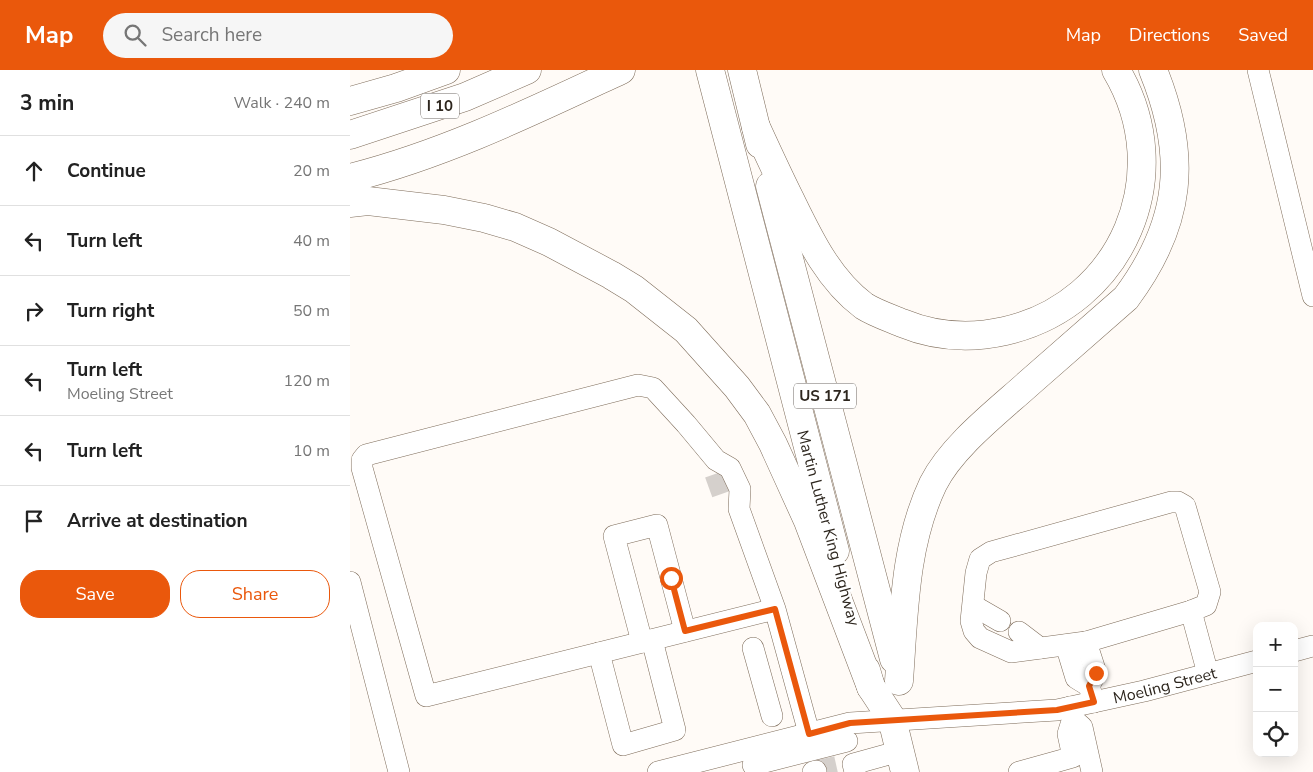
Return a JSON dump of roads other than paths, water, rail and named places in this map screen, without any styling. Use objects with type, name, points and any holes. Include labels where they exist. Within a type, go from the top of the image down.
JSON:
[{"type":"highway","name":"I 10","points":[[350,101],[396,88],[446,70]]},
{"type":"highway","name":"I 10","points":[[350,135],[465,97],[527,70]]},
{"type":"highway","points":[[350,178],[416,158],[471,138],[621,70]]},
{"type":"highway","points":[[756,127],[812,244],[826,267],[865,306],[913,328],[943,336],[993,334],[1023,327],[1062,309],[1093,284],[1122,245],[1138,198],[1142,172],[1136,120],[1126,90],[1116,70]]},
{"type":"highway","points":[[899,681],[905,595],[912,542],[934,483],[963,444],[988,419],[1126,298],[1144,274],[1157,246],[1168,218],[1174,193],[1175,170],[1171,124],[1153,70]]},
{"type":"highway","name":"Martin Luther King Highway","points":[[742,72],[899,681],[892,719]]},
{"type":"highway","name":"Martin Luther King Highway","points":[[713,82],[871,687],[892,719],[902,762]]},
{"type":"highway","points":[[350,203],[368,201],[444,210],[484,218],[514,227],[549,242],[611,275],[634,289],[686,330],[737,387],[757,414],[773,444],[808,522],[871,687]]},
{"type":"street","points":[[1258,70],[1313,296]]},
{"type":"street","points":[[775,609],[426,696],[362,468],[362,460],[366,454],[638,384],[653,388],[686,424],[715,467],[730,468],[740,490],[731,502],[775,609],[809,734]]},
{"type":"street","points":[[1171,502],[1178,502],[1185,506],[1210,592],[1206,605],[1191,611],[1076,644],[1011,652],[980,638],[974,631],[971,621],[976,573],[980,559],[991,552],[1171,502]]},
{"type":"street","points":[[599,653],[624,745],[676,730],[614,536],[657,525],[685,631]]},
{"type":"street","points":[[350,582],[400,772]]},
{"type":"street","points":[[974,606],[1000,621]]},
{"type":"street","points":[[1191,611],[1208,674]]},
{"type":"street","points":[[1018,632],[1040,648]]},
{"type":"street","points":[[1076,644],[1096,673],[1092,694]]},
{"type":"street","points":[[1298,650],[1313,646]]},
{"type":"street","points":[[772,716],[756,657],[788,658]]},
{"type":"street","name":"Moeling Street","points":[[658,772],[752,762],[809,734],[845,733],[892,719],[1057,710],[1071,713],[1092,694],[1208,674],[1253,662]]},
{"type":"street","points":[[1019,772],[1084,769],[1082,727],[1071,713]]},
{"type":"street","points":[[752,762],[845,733],[850,767],[902,762]]},
{"type":"tunnel","points":[[715,474],[723,496]]},
{"type":"tunnel","points":[[816,771],[843,765]]}]
